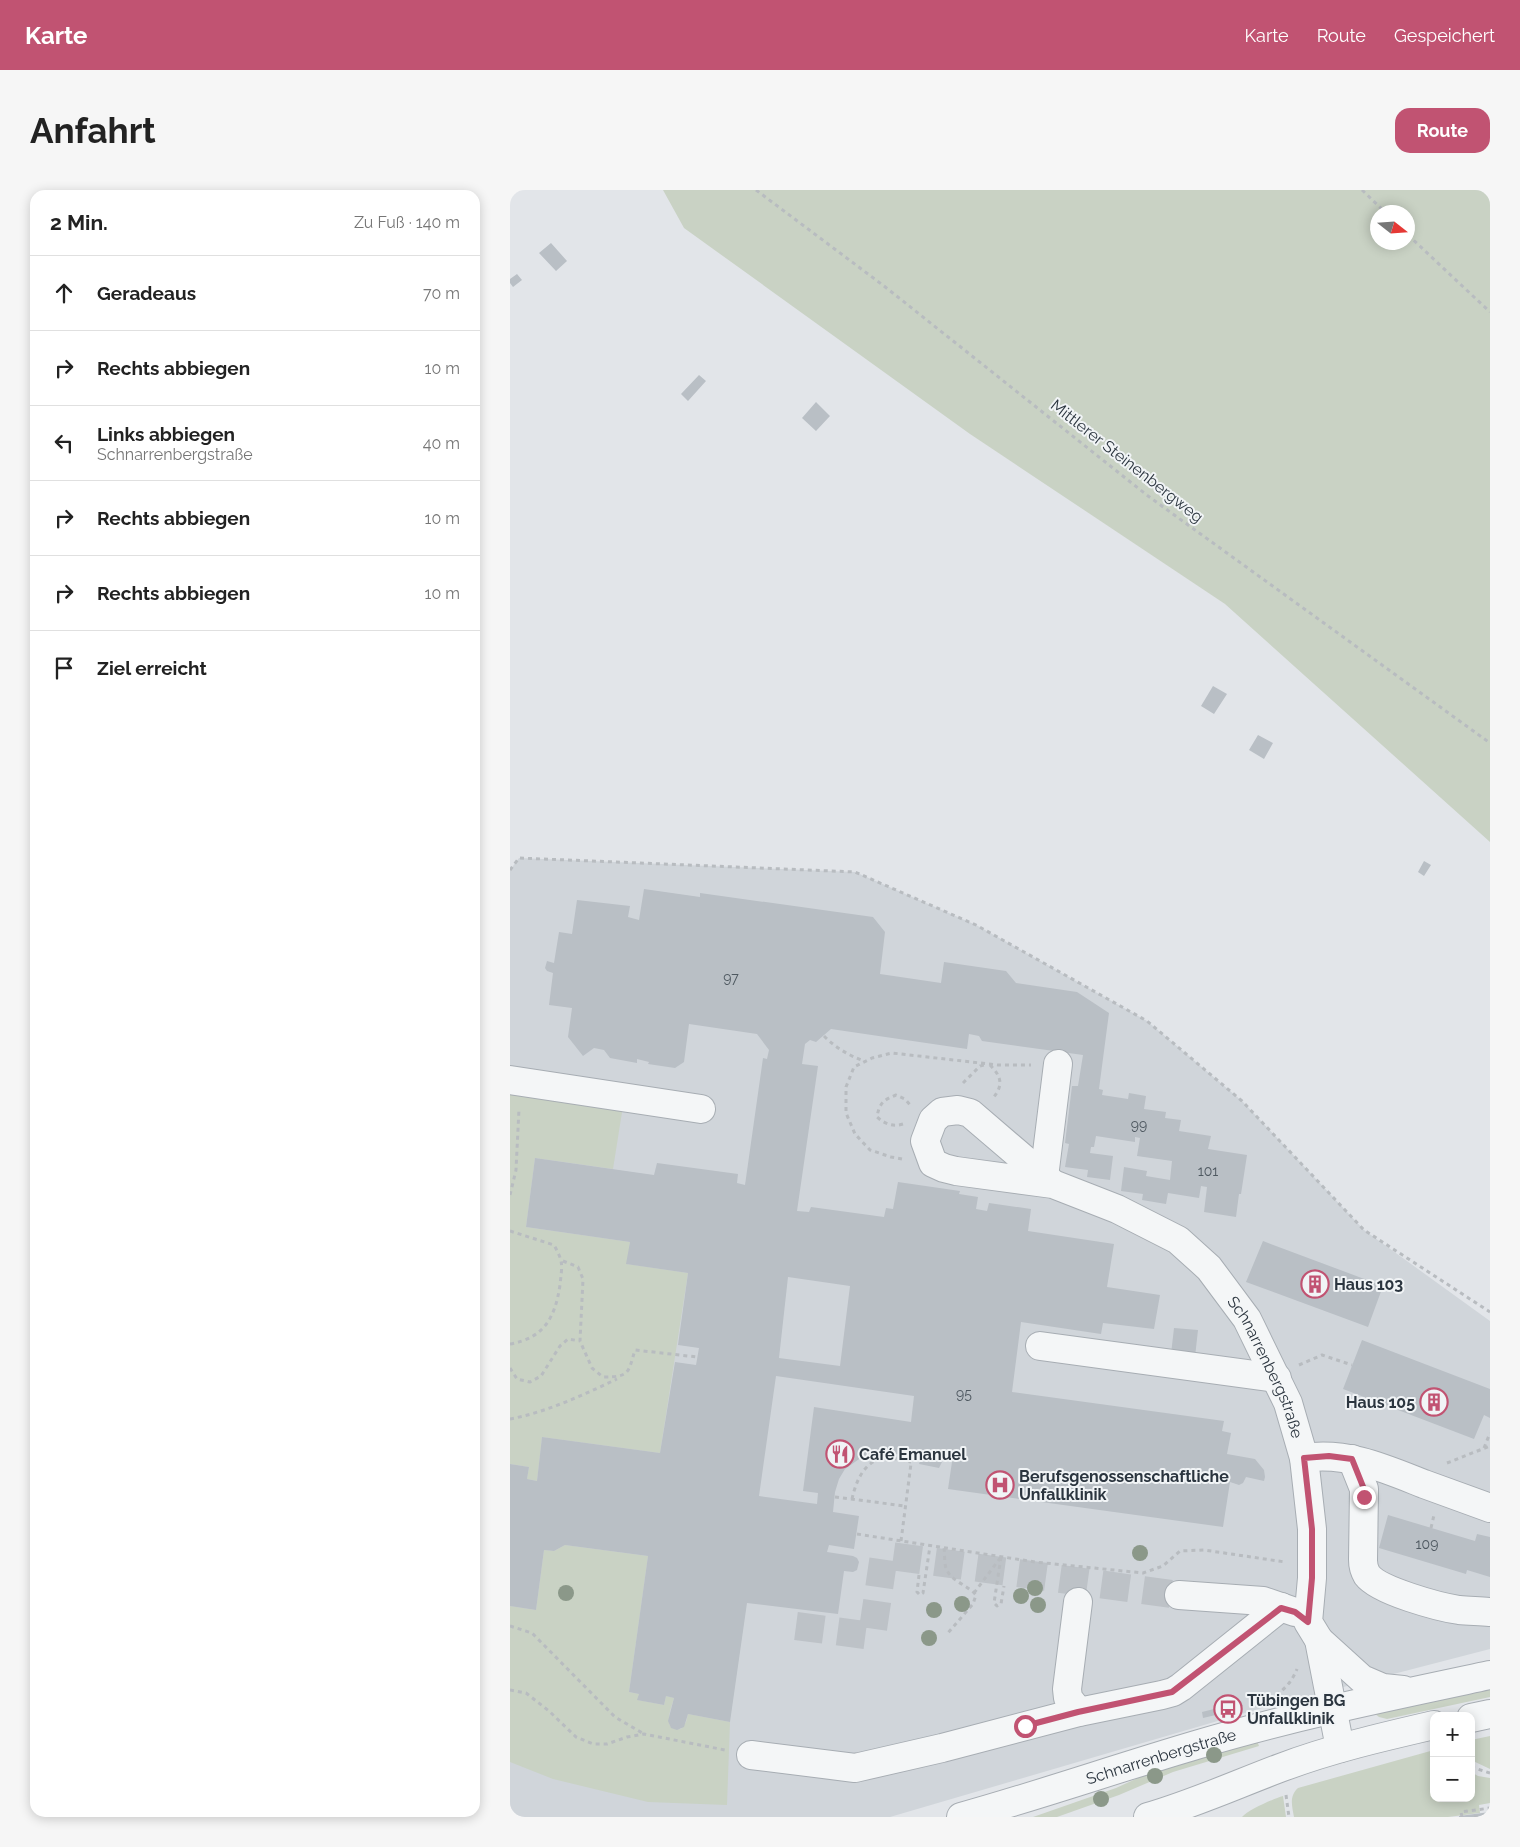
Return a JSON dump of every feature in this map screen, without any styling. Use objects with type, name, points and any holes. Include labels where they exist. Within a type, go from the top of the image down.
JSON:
[{"type":"street","points":[[1048,1180],[1058,1064]]},
{"type":"street","points":[[513,1080],[701,1109]]},
{"type":"street","name":"Schnarrenbergstraße","points":[[1048,1180],[970,1114],[958,1110],[942,1112],[933,1120],[925,1141],[933,1163],[944,1168],[1048,1180],[1117,1209],[1178,1240],[1209,1268],[1247,1319],[1288,1403],[1304,1458],[1312,1529],[1314,1631],[1333,1708],[1340,1748]]},
{"type":"street","points":[[1040,1346],[1277,1378]]},
{"type":"street","points":[[1304,1458],[1329,1456],[1352,1459],[1379,1466],[1490,1508]]},
{"type":"street","points":[[1352,1459],[1364,1489],[1363,1560],[1364,1569],[1368,1576],[1383,1588],[1400,1594],[1458,1610],[1490,1612]]},
{"type":"street","points":[[1179,1595],[1263,1601],[1295,1612],[1362,1679],[1383,1688],[1414,1691]]},
{"type":"street","points":[[1078,1602],[1067,1689],[1068,1698],[1078,1712]]},
{"type":"street","points":[[751,1755],[854,1768],[942,1748],[1078,1712],[1172,1692],[1281,1608]]},
{"type":"street","name":"Schnarrenbergstraße","points":[[961,1817],[981,1813],[1195,1745],[1266,1725],[1333,1708],[1490,1675]]},
{"type":"street","points":[[1475,1717],[1490,1714]]},
{"type":"street","points":[[1148,1817],[1185,1806],[1281,1768],[1340,1748],[1430,1726]]},
{"type":"path","name":"Mittlerer Steinenbergweg","points":[[756,190],[884,286],[1148,496],[1490,743]]},
{"type":"path","points":[[1362,190],[1378,205]]},
{"type":"path","points":[[1415,242],[1490,312]]},
{"type":"path","points":[[510,870],[519,858],[855,872],[976,925],[1147,1021],[1242,1101],[1364,1230],[1490,1312]]},
{"type":"path","points":[[824,1036],[835,1047],[865,1061]]},
{"type":"path","points":[[930,1157],[908,1160],[891,1157],[870,1150],[855,1134],[846,1113],[846,1087],[854,1067],[872,1058],[892,1053],[998,1065],[1058,1064]]},
{"type":"path","points":[[510,1195],[516,1170],[519,1103],[513,1080]]},
{"type":"path","points":[[510,1231],[554,1245],[563,1261],[558,1301],[552,1316],[540,1332],[525,1342],[510,1344]]},
{"type":"path","points":[[563,1261],[578,1267],[583,1279],[580,1341],[592,1368],[603,1378],[619,1377]]},
{"type":"path","points":[[510,1368],[516,1379],[530,1382],[541,1376],[560,1346],[568,1339],[580,1341]]},
{"type":"path","points":[[510,1419],[526,1416],[582,1395],[619,1377],[628,1371],[635,1350],[697,1357]]},
{"type":"path","points":[[1277,1378],[1290,1368],[1322,1355],[1352,1365]]},
{"type":"path","points":[[1484,1449],[1490,1433]]},
{"type":"path","points":[[1418,1481],[1423,1473],[1490,1446]]},
{"type":"path","points":[[901,1541],[912,1456]]},
{"type":"path","points":[[852,1499],[861,1473],[872,1462],[887,1458],[911,1462]]},
{"type":"path","points":[[835,1497],[905,1506]]},
{"type":"path","points":[[857,1534],[1035,1562],[1143,1573],[1163,1566],[1180,1551],[1204,1550],[1285,1562],[1287,1554]]},
{"type":"path","points":[[920,1575],[917,1592],[920,1596],[923,1593],[930,1546]]},
{"type":"path","points":[[944,1548],[946,1569],[955,1580],[971,1589],[976,1595],[973,1604],[947,1634]]},
{"type":"path","points":[[1001,1557],[994,1603],[997,1606],[1001,1604],[1004,1586]]},
{"type":"path","points":[[974,1592],[1001,1557]]},
{"type":"path","points":[[510,1626],[532,1633],[615,1717],[644,1734],[751,1755]]},
{"type":"path","points":[[1266,1725],[1261,1704],[1285,1688],[1293,1678],[1299,1664]]},
{"type":"path","points":[[510,1690],[526,1693],[549,1711],[576,1737],[593,1744],[607,1744],[626,1737],[644,1734]]},
{"type":"path","points":[[1281,1768],[1289,1817]]},
{"type":"path","points":[[1475,1768],[1490,1774]]},
{"type":"path","points":[[1462,1817],[1461,1812],[1490,1808]]},
{"type":"path","points":[[1474,1817],[1490,1815]]},
{"type":"shaded area","name":"Berufsgenossenschaftliche Unfallklinik","points":[[519,858],[855,872],[976,925],[1147,1021],[1242,1101],[1364,1230],[1490,1321],[1490,1649],[1262,1708],[890,1817],[510,1817],[510,870]]},
{"type":"green space","points":[[663,190],[1490,190],[1490,842],[1225,604],[970,434],[684,228]]},
{"type":"green space","points":[[510,1089],[623,1106],[613,1169],[535,1158],[526,1227],[630,1242],[627,1264],[688,1273],[660,1453],[542,1437],[537,1481],[527,1479],[529,1467],[510,1464]]},
{"type":"green space","points":[[565,1545],[648,1556],[629,1692],[639,1694],[638,1700],[664,1705],[666,1696],[674,1698],[669,1723],[675,1729],[681,1729],[686,1722],[688,1714],[730,1722],[727,1805],[648,1802],[553,1779],[510,1762],[510,1606],[536,1610],[544,1550],[554,1551]]},
{"type":"green space","points":[[1490,1684],[1490,1697],[1387,1719],[1379,1717],[1374,1713]]},
{"type":"green space","points":[[1490,1736],[1490,1769],[1475,1762],[1475,1739]]},
{"type":"green space","points":[[1256,1738],[1259,1746],[1173,1772],[1119,1795],[1057,1817],[1033,1817],[1116,1788],[1175,1761]]},
{"type":"green space","points":[[1430,1751],[1430,1802],[1475,1802],[1475,1774],[1490,1778],[1490,1803],[1479,1805],[1480,1813],[1448,1817],[1294,1817],[1292,1798],[1298,1788]]},
{"type":"green space","points":[[1283,1796],[1286,1817],[1242,1817],[1255,1808]]},
{"type":"building","points":[[551,243],[567,261],[556,271],[539,253]]},
{"type":"building","points":[[517,274],[522,280],[513,287],[510,279]]},
{"type":"building","points":[[699,375],[706,381],[688,401],[681,394]]},
{"type":"building","points":[[816,402],[830,416],[816,431],[802,418]]},
{"type":"building","points":[[1213,686],[1227,694],[1214,714],[1201,706]]},
{"type":"building","points":[[1258,735],[1273,743],[1264,759],[1249,750]]},
{"type":"building","points":[[1424,861],[1431,865],[1424,876],[1418,872]]},
{"type":"building","points":[[644,889],[700,897],[700,893],[873,917],[885,932],[880,974],[941,983],[944,962],[1006,971],[1016,983],[1077,992],[1109,1013],[1099,1089],[1103,1090],[1102,1095],[1128,1099],[1129,1093],[1146,1096],[1144,1109],[1166,1112],[1165,1118],[1181,1120],[1179,1131],[1211,1136],[1208,1149],[1247,1155],[1236,1217],[1204,1212],[1207,1187],[1201,1186],[1199,1198],[1168,1193],[1166,1204],[1142,1200],[1143,1194],[1121,1191],[1124,1167],[1147,1171],[1146,1176],[1170,1180],[1172,1161],[1137,1156],[1140,1138],[1135,1137],[1135,1142],[1096,1136],[1094,1147],[1091,1147],[1090,1153],[1113,1156],[1110,1180],[1087,1177],[1088,1170],[1065,1167],[1069,1144],[1065,1143],[1072,1086],[1078,1086],[1083,1055],[982,1041],[979,1036],[969,1034],[967,1049],[831,1029],[816,1042],[810,1040],[805,1044],[802,1064],[818,1066],[797,1211],[809,1212],[811,1207],[884,1217],[886,1208],[893,1209],[898,1182],[960,1191],[959,1194],[978,1197],[976,1209],[987,1211],[989,1203],[1031,1209],[1028,1231],[1114,1244],[1107,1287],[1160,1295],[1154,1329],[1103,1323],[1101,1334],[1021,1322],[1012,1392],[1224,1421],[1222,1431],[1231,1433],[1227,1454],[1255,1459],[1264,1470],[1265,1477],[1264,1481],[1246,1477],[1243,1483],[1239,1485],[1230,1482],[1223,1527],[948,1489],[952,1462],[943,1460],[939,1468],[919,1464],[918,1457],[907,1455],[877,1452],[862,1457],[845,1469],[839,1479],[835,1492],[833,1512],[859,1516],[854,1549],[829,1545],[827,1552],[853,1556],[859,1562],[857,1570],[853,1572],[844,1571],[838,1614],[747,1603],[730,1722],[688,1714],[684,1727],[677,1730],[671,1728],[668,1721],[674,1698],[666,1696],[664,1705],[637,1700],[639,1694],[629,1692],[648,1556],[565,1545],[554,1551],[544,1550],[536,1610],[510,1606],[510,1464],[529,1467],[527,1479],[537,1481],[542,1437],[660,1453],[675,1362],[696,1365],[699,1348],[678,1345],[688,1273],[626,1264],[630,1242],[526,1227],[535,1158],[654,1175],[657,1163],[738,1174],[737,1183],[745,1185],[763,1058],[767,1059],[769,1050],[757,1034],[689,1024],[684,1062],[675,1068],[648,1064],[649,1062],[637,1059],[637,1063],[610,1058],[604,1050],[594,1048],[583,1056],[568,1037],[572,1008],[549,1005],[553,973],[545,968],[547,961],[554,963],[559,932],[572,934],[577,900],[630,906],[628,917],[639,920]],"holes":[[[788,1277],[850,1286],[840,1366],[779,1358]],[[776,1376],[914,1396],[911,1422],[814,1407],[803,1491],[818,1493],[817,1504],[759,1496]]]},
{"type":"building","name":"Haus 103","points":[[1263,1241],[1383,1286],[1368,1327],[1246,1282]]},
{"type":"building","points":[[1174,1328],[1198,1330],[1195,1357],[1171,1354]]},
{"type":"building","name":"Haus 105","points":[[1362,1340],[1490,1389],[1490,1418],[1484,1415],[1474,1439],[1343,1389]]},
{"type":"building","points":[[1388,1515],[1475,1541],[1477,1534],[1490,1537],[1490,1577],[1467,1570],[1466,1574],[1379,1548]]},
{"type":"building","points":[[1241,1701],[1243,1706],[1226,1711],[1224,1706]]},
{"type":"building","points":[[1218,1708],[1220,1714],[1203,1718],[1202,1712]]},
{"type":"building","points":[[1490,1812],[1490,1817],[1459,1817],[1459,1816]]},
{"type":"tunnel","points":[[796,1626],[872,1636],[884,1555],[1179,1595]]},
{"type":"place","name":"Haus 103","points":[[1315,1284]]},
{"type":"place","name":"Haus 105","points":[[1434,1402]]},
{"type":"place","name":"Café Emanuel","points":[[840,1454]]},
{"type":"place","name":"Berufsgenossenschaftliche Unfallklinik","points":[[1000,1485]]},
{"type":"place","name":"Tübingen BG Unfallklinik","points":[[1228,1709]]},
{"type":"route","points":[[1025,1726],[1078,1712],[1172,1692],[1181,1687],[1281,1608],[1295,1612],[1308,1622],[1312,1578],[1312,1529],[1304,1458],[1329,1456],[1352,1459],[1364,1489],[1364,1497]]}]
